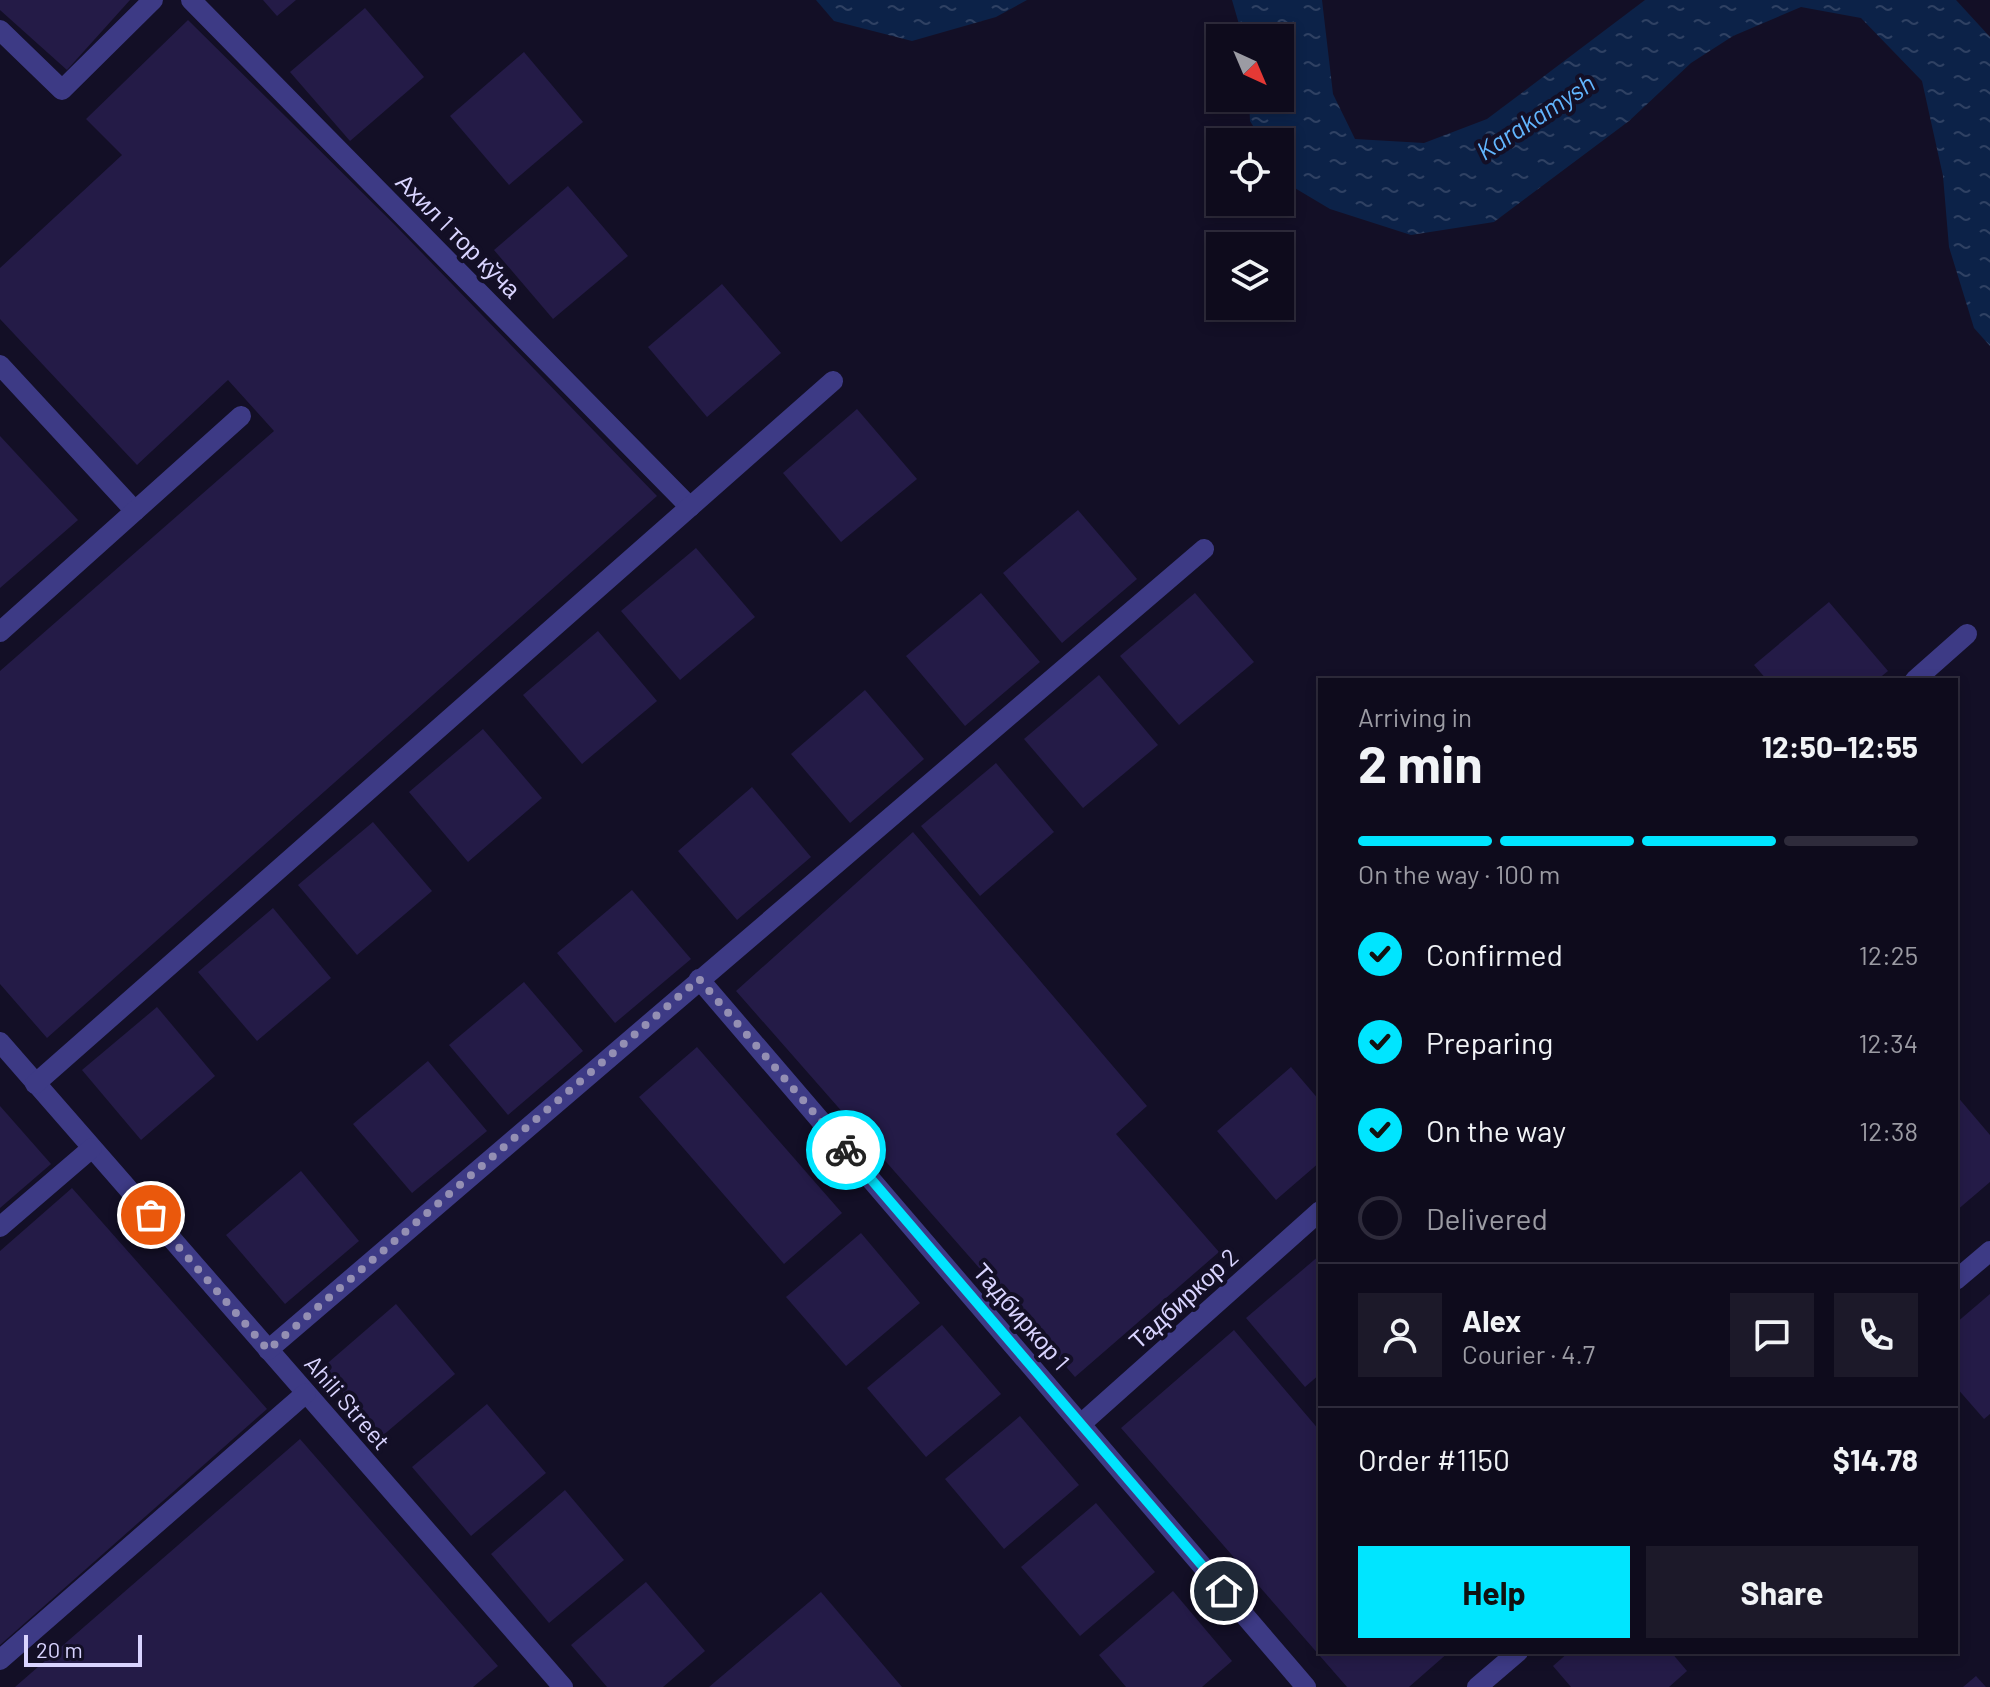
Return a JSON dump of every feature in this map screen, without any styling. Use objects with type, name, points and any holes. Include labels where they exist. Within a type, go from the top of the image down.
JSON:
[{"type":"street","points":[[0,30],[62,90],[153,0]]},
{"type":"street","name":"Ахил 1 тор кўча","points":[[191,0],[690,507]]},
{"type":"street","points":[[0,365],[135,511]]},
{"type":"street","points":[[35,1084],[833,381]]},
{"type":"street","points":[[0,632],[241,416]]},
{"type":"street","points":[[268,1350],[1204,549]]},
{"type":"street","points":[[1917,678],[1967,634]]},
{"type":"street","name":"Тадбиркор 1","points":[[699,979],[1306,1687]]},
{"type":"street","name":"Ahili Street","points":[[0,1042],[563,1687]]},
{"type":"street","points":[[0,1227],[92,1148]]},
{"type":"street","name":"Тадбиркор 2","points":[[1081,1424],[1318,1213]]},
{"type":"street","points":[[1958,1278],[1990,1251]]},
{"type":"street","points":[[0,1660],[306,1393]]},
{"type":"street","points":[[1477,1687],[1516,1654]]},
{"type":"water","points":[[816,0],[1027,0],[996,17],[912,41],[834,21]]},
{"type":"water","name":"Karakamysh","points":[[1232,0],[1322,0],[1333,94],[1355,139],[1424,143],[1487,119],[1645,0],[1956,0],[1990,37],[1990,346],[1974,328],[1949,247],[1943,176],[1922,81],[1861,18],[1801,7],[1733,36],[1691,63],[1629,121],[1494,222],[1411,235],[1330,209],[1294,188],[1294,128],[1254,128],[1250,112],[1294,112],[1294,24],[1239,24]]},
{"type":"building","points":[[0,0],[130,0],[67,70],[0,10]]},
{"type":"building","points":[[263,0],[296,0],[277,16]]},
{"type":"building","points":[[365,8],[424,77],[350,141],[290,72]]},
{"type":"building","points":[[188,20],[395,225],[657,496],[47,1038],[0,984],[0,671],[274,431],[228,380],[137,465],[0,319],[0,268],[122,155],[86,119]]},
{"type":"building","points":[[524,52],[583,122],[509,185],[450,116]]},
{"type":"building","points":[[568,186],[628,256],[553,319],[494,250]]},
{"type":"building","points":[[722,284],[781,353],[707,417],[648,347]]},
{"type":"building","points":[[857,409],[917,479],[841,542],[783,473]]},
{"type":"building","points":[[0,436],[78,520],[0,588]]},
{"type":"building","points":[[1078,510],[1137,579],[1062,643],[1003,573]]},
{"type":"building","points":[[696,548],[755,617],[680,680],[621,611]]},
{"type":"building","points":[[981,593],[1040,662],[965,726],[906,656]]},
{"type":"building","points":[[1195,593],[1254,662],[1179,725],[1120,656]]},
{"type":"building","points":[[1829,602],[1888,671],[1879,678],[1765,678],[1754,665]]},
{"type":"building","points":[[598,631],[657,701],[582,764],[523,695]]},
{"type":"building","points":[[1099,675],[1158,745],[1083,808],[1024,739]]},
{"type":"building","points":[[865,690],[924,759],[850,823],[791,754]]},
{"type":"building","points":[[483,729],[542,798],[468,862],[409,792]]},
{"type":"building","points":[[996,763],[1054,832],[980,896],[921,826]]},
{"type":"building","points":[[752,787],[811,857],[737,920],[678,851]]},
{"type":"building","points":[[373,822],[432,891],[357,955],[298,885]]},
{"type":"building","points":[[913,832],[1147,1106],[1116,1134],[1219,1252],[1075,1377],[736,991]]},
{"type":"building","points":[[632,890],[691,959],[615,1023],[557,953]]},
{"type":"building","points":[[273,908],[331,978],[257,1041],[198,972]]},
{"type":"building","points":[[524,982],[583,1051],[508,1115],[449,1045]]},
{"type":"building","points":[[157,1007],[215,1076],[141,1140],[82,1070]]},
{"type":"building","points":[[697,1047],[842,1213],[784,1264],[639,1097]]},
{"type":"building","points":[[428,1061],[487,1131],[412,1193],[353,1124]]},
{"type":"building","points":[[1291,1067],[1318,1099],[1318,1164],[1276,1200],[1217,1131]]},
{"type":"building","points":[[1958,1097],[1990,1135],[1990,1182],[1958,1209]]},
{"type":"building","points":[[0,1106],[51,1164],[0,1208]]},
{"type":"building","points":[[301,1171],[359,1241],[285,1304],[226,1235]]},
{"type":"building","points":[[72,1188],[267,1409],[0,1645],[0,1251]]},
{"type":"building","points":[[861,1233],[920,1303],[846,1366],[786,1297]]},
{"type":"building","points":[[1318,1257],[1318,1376],[1305,1387],[1246,1318]]},
{"type":"building","points":[[1990,1294],[1990,1414],[1984,1419],[1958,1389],[1958,1321]]},
{"type":"building","points":[[396,1304],[455,1374],[381,1437],[322,1368]]},
{"type":"building","points":[[942,1325],[1001,1394],[926,1457],[867,1388]]},
{"type":"building","points":[[1234,1330],[1318,1429],[1318,1654],[1121,1428]]},
{"type":"building","points":[[487,1404],[546,1473],[471,1536],[412,1467]]},
{"type":"building","points":[[1020,1416],[1079,1485],[1004,1549],[945,1479]]},
{"type":"building","points":[[300,1439],[498,1666],[473,1687],[15,1687]]},
{"type":"building","points":[[565,1490],[624,1560],[549,1623],[491,1554]]},
{"type":"building","points":[[1096,1503],[1155,1572],[1080,1636],[1021,1567]]},
{"type":"building","points":[[646,1582],[705,1651],[663,1687],[607,1687],[571,1645]]},
{"type":"building","points":[[1173,1591],[1232,1661],[1202,1687],[1126,1687],[1099,1655]]},
{"type":"building","points":[[821,1592],[902,1687],[709,1687]]},
{"type":"building","points":[[1318,1654],[1447,1654],[1409,1687],[1347,1687]]},
{"type":"building","points":[[1567,1654],[1673,1654],[1687,1671],[1669,1687],[1571,1687],[1553,1666]]},
{"type":"building","points":[[1976,1676],[1986,1687],[1963,1687]]},
{"type":"way so far","points":[[151,1215],[268,1350],[699,979],[846,1150]]},
{"type":"route","points":[[846,1150],[1224,1591]]}]
